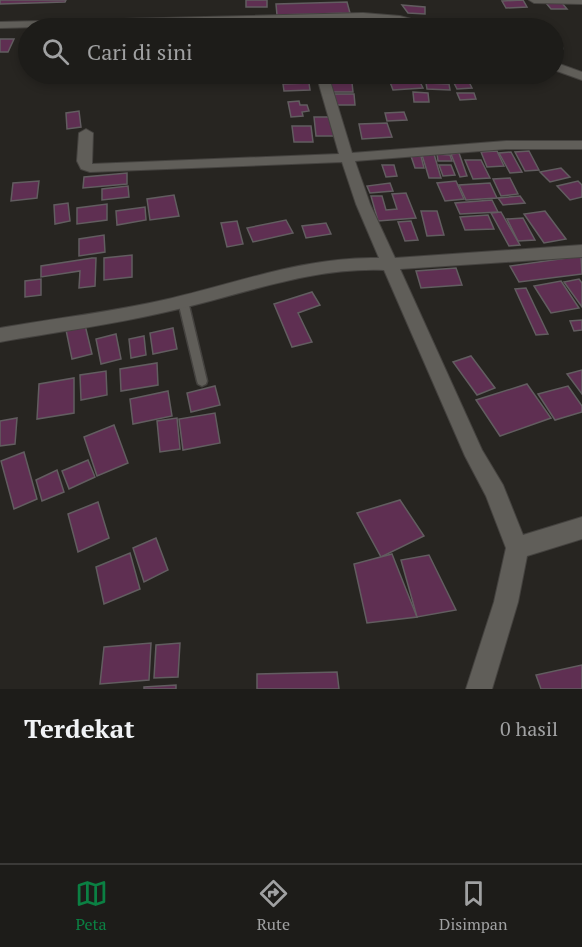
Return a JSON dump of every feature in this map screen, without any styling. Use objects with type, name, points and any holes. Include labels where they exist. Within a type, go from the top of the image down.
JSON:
[{"type":"street","points":[[534,0],[582,1]]},
{"type":"street","points":[[369,18],[389,18]]},
{"type":"street","points":[[0,25],[18,25]]},
{"type":"street","points":[[564,69],[582,75]]},
{"type":"street","points":[[325,84],[363,204],[475,456],[495,492],[517,548],[506,602],[479,689]]},
{"type":"street","points":[[87,133],[84,161],[90,168],[347,158],[506,145],[582,145]]},
{"type":"street","points":[[0,335],[183,301],[309,269],[355,263],[390,264],[582,251]]},
{"type":"street","points":[[517,548],[582,528]]},
{"type":"lane","points":[[183,301],[202,381]]},
{"type":"building","points":[[0,0],[66,0],[65,2],[0,4]]},
{"type":"building","points":[[246,0],[267,0],[267,7],[246,7]]},
{"type":"building","points":[[523,0],[527,7],[506,8],[502,1]]},
{"type":"building","points":[[347,2],[350,13],[277,15],[276,4]]},
{"type":"building","points":[[546,3],[562,3],[567,9],[551,9]]},
{"type":"building","points":[[402,5],[425,7],[425,14],[408,13]]},
{"type":"building","points":[[0,39],[14,39],[8,52],[0,52]]},
{"type":"building","points":[[283,84],[309,84],[310,90],[284,91]]},
{"type":"building","points":[[329,84],[352,84],[353,92],[330,92]]},
{"type":"building","points":[[391,84],[421,84],[423,88],[393,90]]},
{"type":"building","points":[[426,84],[449,84],[450,90],[427,89]]},
{"type":"building","points":[[454,84],[470,84],[472,88],[457,89]]},
{"type":"building","points":[[413,92],[428,93],[429,102],[414,102]]},
{"type":"building","points":[[457,93],[474,93],[476,99],[460,100]]},
{"type":"building","points":[[334,94],[354,94],[355,105],[334,105]]},
{"type":"building","points":[[299,101],[300,105],[307,105],[309,111],[302,112],[303,116],[291,117],[288,102]]},
{"type":"building","points":[[79,111],[81,127],[67,129],[66,113]]},
{"type":"building","points":[[404,112],[407,120],[387,121],[385,113]]},
{"type":"building","points":[[314,117],[331,117],[334,136],[316,136]]},
{"type":"building","points":[[387,123],[392,137],[362,139],[359,124]]},
{"type":"building","points":[[292,126],[311,126],[313,142],[294,142]]},
{"type":"building","points":[[497,151],[504,166],[487,167],[481,152]]},
{"type":"building","points":[[529,151],[539,170],[525,171],[515,152]]},
{"type":"building","points":[[511,152],[522,172],[510,173],[499,153]]},
{"type":"building","points":[[459,153],[467,176],[460,177],[451,154]]},
{"type":"building","points":[[434,154],[441,178],[429,178],[422,155]]},
{"type":"building","points":[[437,154],[450,155],[452,161],[438,161]]},
{"type":"building","points":[[411,156],[421,156],[424,168],[415,168]]},
{"type":"building","points":[[465,160],[481,160],[490,178],[473,179]]},
{"type":"building","points":[[382,165],[394,165],[397,176],[386,177]]},
{"type":"building","points":[[439,165],[451,165],[455,175],[443,176]]},
{"type":"building","points":[[561,168],[570,177],[550,182],[540,172]]},
{"type":"building","points":[[127,173],[127,184],[83,188],[84,177]]},
{"type":"building","points":[[510,178],[518,194],[501,196],[493,179]]},
{"type":"building","points":[[39,181],[37,198],[11,201],[13,183]]},
{"type":"building","points":[[456,181],[464,199],[445,201],[437,183]]},
{"type":"building","points":[[578,181],[582,185],[582,197],[570,200],[557,186]]},
{"type":"building","points":[[390,183],[393,191],[370,193],[367,186]]},
{"type":"building","points":[[490,183],[497,198],[466,200],[459,185]]},
{"type":"building","points":[[128,186],[129,197],[102,200],[102,189]]},
{"type":"building","points":[[406,193],[416,218],[378,221],[371,196],[382,196],[386,210],[397,209],[392,194]]},
{"type":"building","points":[[174,195],[179,216],[150,220],[147,199]]},
{"type":"building","points":[[520,196],[525,203],[503,205],[498,198]]},
{"type":"building","points":[[492,200],[498,212],[460,214],[455,203]]},
{"type":"building","points":[[68,203],[70,221],[55,224],[54,205]]},
{"type":"building","points":[[107,204],[107,220],[77,224],[77,208]]},
{"type":"building","points":[[145,207],[146,220],[117,225],[116,211]]},
{"type":"building","points":[[421,211],[437,211],[444,235],[427,236]]},
{"type":"building","points":[[545,211],[566,239],[544,243],[524,214]]},
{"type":"building","points":[[501,212],[520,245],[509,246],[491,213]]},
{"type":"building","points":[[488,215],[494,229],[465,230],[460,217]]},
{"type":"building","points":[[523,218],[535,240],[518,241],[507,219]]},
{"type":"building","points":[[286,220],[293,233],[253,242],[247,228]]},
{"type":"building","points":[[237,221],[243,244],[227,247],[221,223]]},
{"type":"building","points":[[411,221],[418,240],[405,241],[398,222]]},
{"type":"building","points":[[326,223],[331,234],[306,238],[302,226]]},
{"type":"building","points":[[104,235],[105,252],[79,256],[79,239]]},
{"type":"building","points":[[132,255],[132,277],[104,280],[104,258]]},
{"type":"building","points":[[581,256],[582,274],[519,282],[510,266]]},
{"type":"building","points":[[96,258],[95,286],[79,288],[80,271],[41,277],[41,266]]},
{"type":"building","points":[[456,268],[462,285],[421,288],[416,271]]},
{"type":"building","points":[[41,279],[41,295],[25,297],[25,281]]},
{"type":"building","points":[[579,279],[582,283],[582,307],[564,282]]},
{"type":"building","points":[[561,281],[579,308],[551,313],[534,286]]},
{"type":"building","points":[[526,288],[548,334],[536,335],[515,289]]},
{"type":"building","points":[[312,292],[320,305],[298,313],[312,342],[292,347],[274,304]]},
{"type":"building","points":[[582,320],[582,330],[574,331],[570,321]]},
{"type":"building","points":[[85,325],[92,354],[72,359],[66,330]]},
{"type":"building","points":[[173,328],[177,349],[153,354],[150,333]]},
{"type":"building","points":[[116,334],[121,359],[101,364],[96,339]]},
{"type":"building","points":[[144,336],[146,355],[131,358],[129,339]]},
{"type":"building","points":[[471,356],[495,388],[477,395],[453,362]]},
{"type":"building","points":[[157,363],[158,385],[121,391],[120,369]]},
{"type":"building","points":[[582,370],[582,394],[567,374]]},
{"type":"building","points":[[106,371],[107,395],[81,400],[80,375]]},
{"type":"building","points":[[74,378],[74,413],[37,419],[39,384]]},
{"type":"building","points":[[527,384],[551,418],[500,436],[476,400]]},
{"type":"building","points":[[215,386],[220,405],[191,412],[187,393]]},
{"type":"building","points":[[568,386],[582,406],[582,412],[555,420],[538,394]]},
{"type":"building","points":[[168,391],[172,416],[133,424],[130,399]]},
{"type":"building","points":[[215,413],[220,443],[183,450],[179,419]]},
{"type":"building","points":[[17,418],[15,444],[0,446],[0,421]]},
{"type":"building","points":[[177,418],[180,449],[160,452],[157,421]]},
{"type":"building","points":[[114,425],[128,463],[97,476],[84,437]]},
{"type":"building","points":[[24,452],[37,499],[14,509],[1,461]]},
{"type":"building","points":[[88,460],[95,477],[69,489],[62,471]]},
{"type":"building","points":[[57,470],[64,492],[42,501],[36,480]]},
{"type":"building","points":[[400,500],[424,536],[381,557],[357,513]]},
{"type":"building","points":[[98,502],[109,538],[78,552],[68,514]]},
{"type":"building","points":[[156,538],[168,570],[144,582],[133,548]]},
{"type":"building","points":[[130,553],[140,589],[104,604],[96,567]]},
{"type":"building","points":[[392,554],[417,617],[367,623],[354,564]]},
{"type":"building","points":[[429,555],[456,610],[417,617],[401,560]]},
{"type":"building","points":[[151,643],[149,680],[100,684],[104,647]]},
{"type":"building","points":[[180,643],[178,677],[154,678],[156,645]]},
{"type":"building","points":[[582,665],[582,689],[541,689],[536,675]]},
{"type":"building","points":[[337,672],[339,689],[257,689],[257,674]]},
{"type":"building","points":[[176,685],[176,689],[144,689],[144,687]]}]
